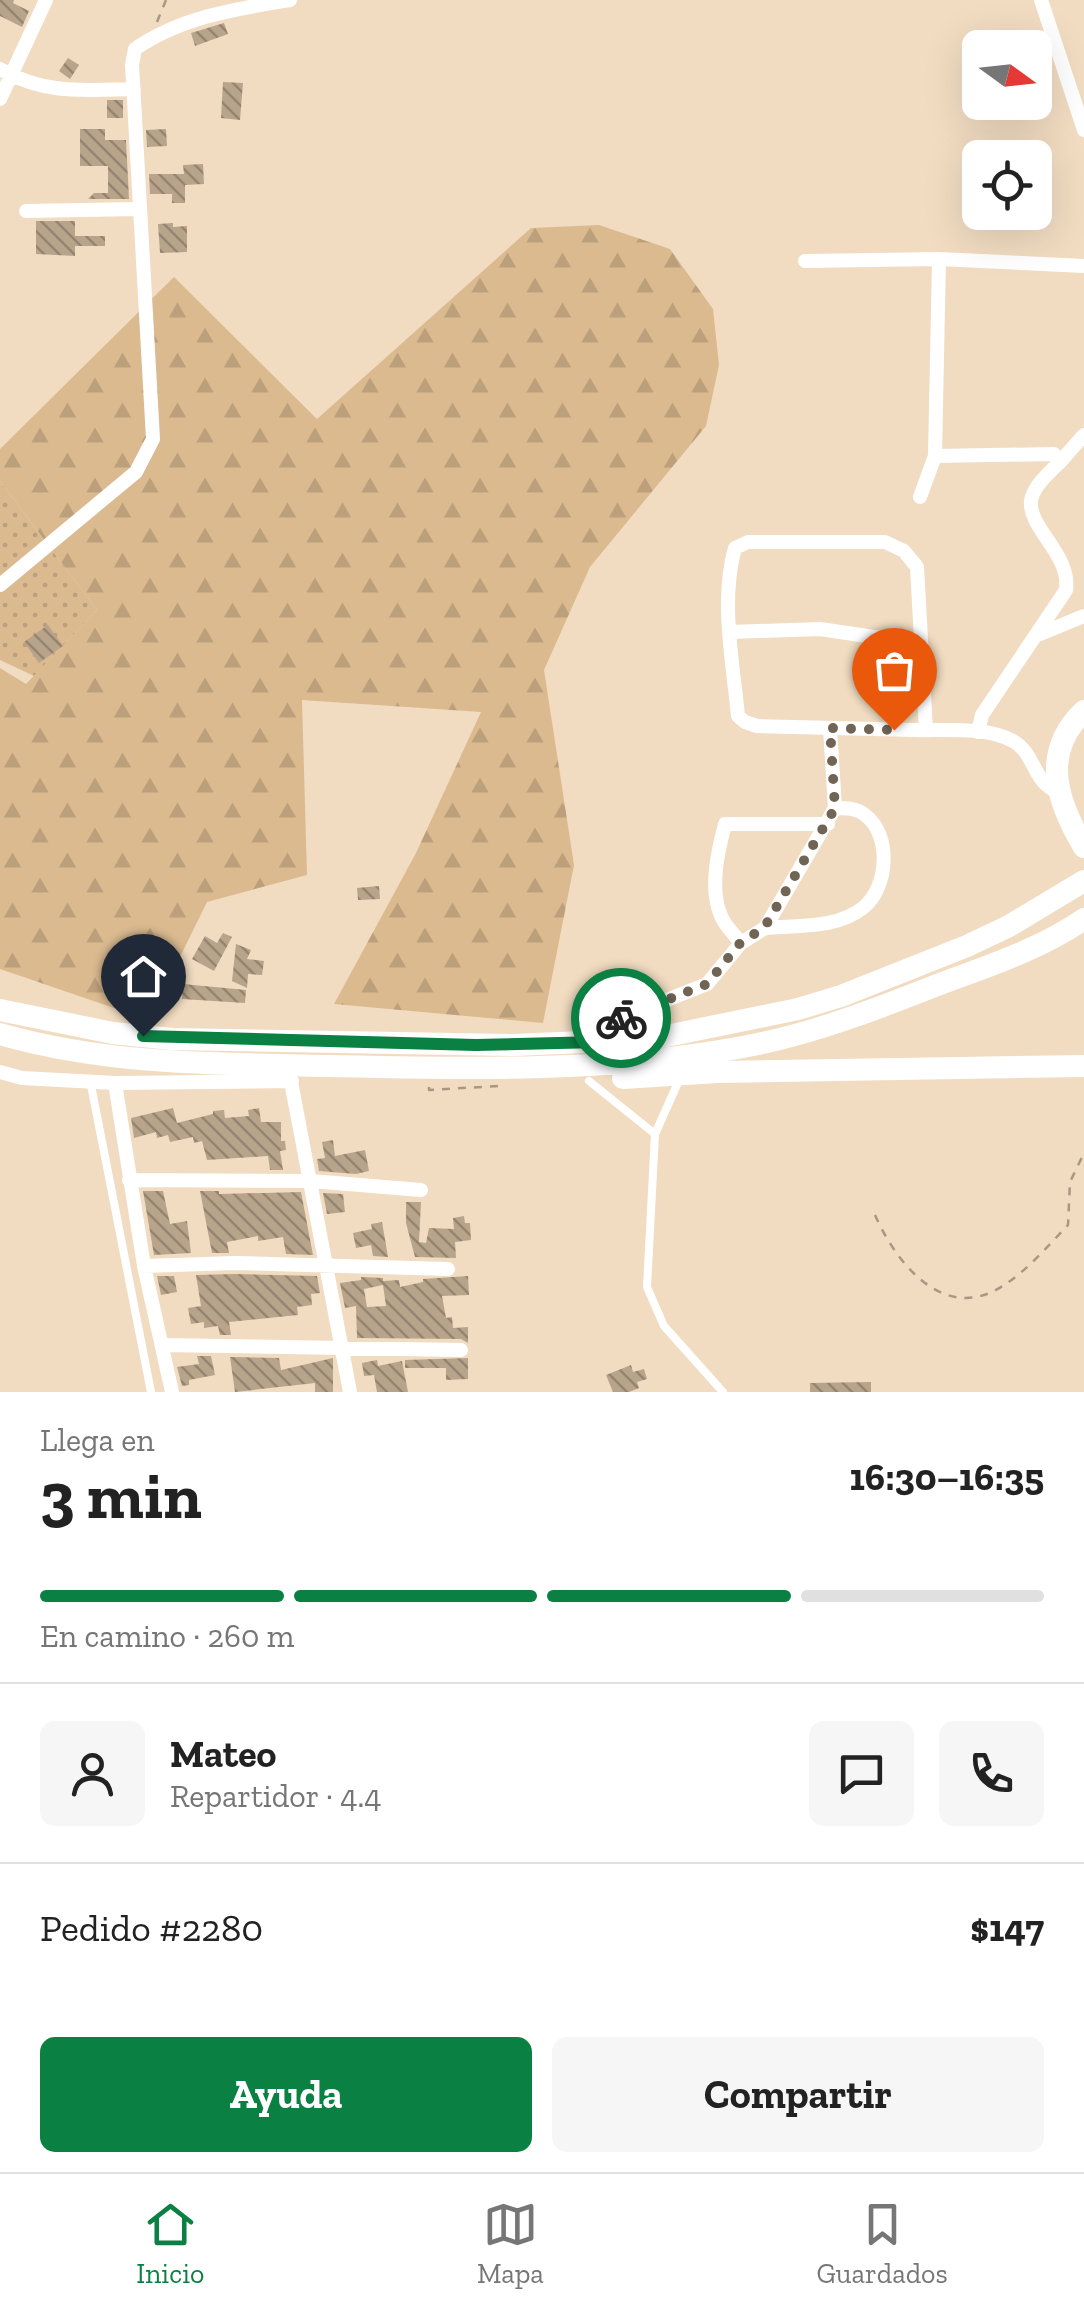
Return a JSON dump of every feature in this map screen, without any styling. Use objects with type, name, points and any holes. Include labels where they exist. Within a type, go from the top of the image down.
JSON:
[{"type":"main road","points":[[1084,711],[1066,736],[1058,760],[1058,792],[1084,847]]},
{"type":"main road","points":[[0,1010],[113,1033],[172,1039],[476,1045],[652,1039],[798,1009],[841,996],[1009,926],[1084,880]]},
{"type":"main road","points":[[0,1034],[106,1057],[290,1074],[579,1068],[678,1058],[772,1041],[844,1020],[1013,956],[1084,918]]},
{"type":"main road","points":[[513,1070],[558,1082],[682,1074],[1084,1066]]},
{"type":"street","points":[[0,99],[5,72],[46,0]]},
{"type":"street","points":[[0,584],[136,472],[153,439],[139,209],[135,49],[150,39],[224,10],[290,0]]},
{"type":"street","points":[[1042,0],[1084,130]]},
{"type":"street","points":[[5,72],[36,86],[64,90],[134,90]]},
{"type":"street","points":[[26,210],[139,209]]},
{"type":"street","points":[[805,261],[939,259],[1084,266]]},
{"type":"street","points":[[920,497],[935,456],[939,259]]},
{"type":"street","points":[[978,732],[982,715],[1066,590],[1068,577],[1031,502],[1037,488],[1084,435]]},
{"type":"street","points":[[935,456],[1054,454],[1060,462]]},
{"type":"street","points":[[926,730],[917,567],[904,552],[885,542],[748,542],[736,548],[731,564],[730,632],[738,716],[745,722],[757,726],[978,732],[1013,741],[1029,756],[1040,782],[1058,792]]},
{"type":"street","points":[[1040,634],[1084,616]]},
{"type":"street","points":[[730,632],[820,629],[921,644]]},
{"type":"street","points":[[764,928],[835,808],[830,728]]},
{"type":"street","points":[[599,1042],[621,1018],[707,984],[741,942],[764,928],[836,922],[862,909],[879,892],[884,854],[875,826],[865,814],[835,808]]},
{"type":"street","points":[[741,942],[722,920],[718,907],[716,858],[725,824],[828,824]]},
{"type":"street","points":[[0,1072],[22,1078],[114,1083],[290,1074],[350,1392]]},
{"type":"street","points":[[114,1083],[144,1266],[172,1392]]},
{"type":"street","points":[[129,1180],[311,1181],[421,1190]]},
{"type":"street","points":[[144,1266],[327,1265],[448,1270]]},
{"type":"street","points":[[162,1344],[461,1350]]},
{"type":"lane","points":[[682,1074],[655,1134],[647,1287],[664,1326],[723,1392]]},
{"type":"lane","points":[[90,1080],[151,1392]]},
{"type":"lane","points":[[589,1081],[655,1134]]},
{"type":"path","points":[[150,39],[166,0]]},
{"type":"path","points":[[429,1090],[462,1089]]},
{"type":"path","points":[[875,1215],[884,1236],[907,1267],[938,1294],[987,1294],[1006,1284],[1068,1224],[1070,1182],[1084,1153]]},
{"type":"green space","points":[[599,225],[670,249],[713,309],[719,365],[706,426],[590,567],[544,670],[574,865],[543,1023],[334,1004],[416,853],[481,712],[302,700],[307,875],[207,902],[149,1020],[0,969],[0,668],[26,684],[97,610],[0,481],[0,449],[174,277],[317,419],[531,228]]},
{"type":"green space","points":[[0,481],[97,610],[34,676],[0,660]]},
{"type":"building","points":[[0,0],[14,0],[13,3],[29,11],[22,27],[0,16]]},
{"type":"building","points":[[224,23],[228,34],[195,46],[191,33]]},
{"type":"building","points":[[68,58],[79,65],[70,79],[59,71]]},
{"type":"building","points":[[223,82],[243,83],[240,120],[221,118]]},
{"type":"building","points":[[107,100],[123,100],[123,118],[107,118]]},
{"type":"building","points":[[80,129],[105,129],[105,140],[126,140],[129,199],[88,199],[94,193],[108,193],[108,166],[80,166]]},
{"type":"building","points":[[166,129],[167,146],[147,147],[146,130]]},
{"type":"building","points":[[203,164],[204,184],[185,185],[185,203],[172,203],[172,194],[150,194],[149,174],[184,174],[183,165]]},
{"type":"building","points":[[36,221],[75,221],[75,236],[105,236],[105,246],[75,246],[75,256],[36,254]]},
{"type":"building","points":[[173,223],[173,227],[187,226],[187,252],[160,253],[158,224]]},
{"type":"building","points":[[48,625],[63,646],[39,663],[24,642]]},
{"type":"building","points":[[379,886],[380,899],[358,900],[357,888]]},
{"type":"building","points":[[223,933],[232,937],[214,971],[192,959],[205,936],[217,943]]},
{"type":"building","points":[[236,944],[251,950],[247,959],[264,961],[262,975],[248,974],[247,988],[232,981]]},
{"type":"building","points":[[183,984],[246,990],[245,1003],[182,999]]},
{"type":"building","points":[[173,1108],[177,1123],[213,1111],[224,1110],[225,1118],[249,1116],[248,1110],[259,1108],[261,1122],[281,1122],[281,1141],[285,1141],[286,1150],[280,1151],[283,1170],[270,1170],[268,1156],[207,1160],[202,1141],[194,1143],[193,1137],[170,1142],[168,1135],[157,1138],[156,1132],[134,1138],[131,1118]]},
{"type":"building","points":[[333,1140],[335,1156],[365,1150],[369,1171],[319,1171],[317,1159],[325,1158],[322,1142]]},
{"type":"building","points":[[143,1191],[163,1191],[170,1224],[187,1221],[191,1253],[154,1255]]},
{"type":"building","points":[[200,1191],[301,1192],[313,1255],[286,1254],[283,1237],[258,1241],[258,1236],[227,1242],[229,1253],[212,1253]]},
{"type":"building","points":[[323,1193],[343,1194],[345,1212],[327,1214]]},
{"type":"building","points":[[406,1202],[421,1202],[419,1242],[426,1243],[429,1228],[454,1229],[453,1218],[464,1216],[465,1223],[470,1223],[471,1240],[455,1242],[456,1258],[415,1257],[406,1223]]},
{"type":"building","points":[[382,1222],[388,1257],[373,1256],[371,1245],[356,1248],[353,1233]]},
{"type":"building","points":[[196,1275],[317,1276],[320,1293],[311,1294],[312,1305],[297,1307],[298,1315],[229,1322],[231,1335],[220,1335],[218,1326],[204,1328],[204,1322],[191,1324],[188,1308],[201,1306]]},
{"type":"building","points":[[157,1276],[174,1276],[177,1292],[161,1295]]},
{"type":"building","points":[[468,1276],[469,1295],[442,1296],[446,1318],[452,1317],[453,1328],[468,1327],[468,1343],[461,1339],[357,1338],[356,1306],[345,1308],[340,1283],[361,1277],[383,1278],[399,1280],[400,1287],[423,1279]],"holes":[[[383,1285],[386,1306],[367,1307],[364,1289]]]},
{"type":"building","points":[[197,1356],[211,1356],[215,1375],[189,1380],[189,1385],[182,1386],[177,1367],[199,1364]]},
{"type":"building","points":[[230,1357],[279,1358],[281,1370],[333,1358],[333,1392],[315,1392],[315,1383],[235,1392]]},
{"type":"building","points":[[468,1358],[468,1379],[446,1380],[446,1368],[405,1368],[405,1360]]},
{"type":"building","points":[[377,1360],[378,1366],[402,1361],[408,1392],[377,1392],[374,1375],[364,1376],[362,1363]]},
{"type":"building","points":[[631,1365],[633,1372],[644,1369],[647,1379],[637,1382],[639,1388],[629,1392],[613,1392],[606,1375]]},
{"type":"building","points":[[871,1382],[871,1392],[810,1392],[810,1383]]},
{"type":"way so far","points":[[621,1018],[707,984],[741,942],[764,928],[835,808],[830,728],[894,730]]},
{"type":"route","points":[[143,1036],[514,1046],[599,1042],[621,1018]]}]
